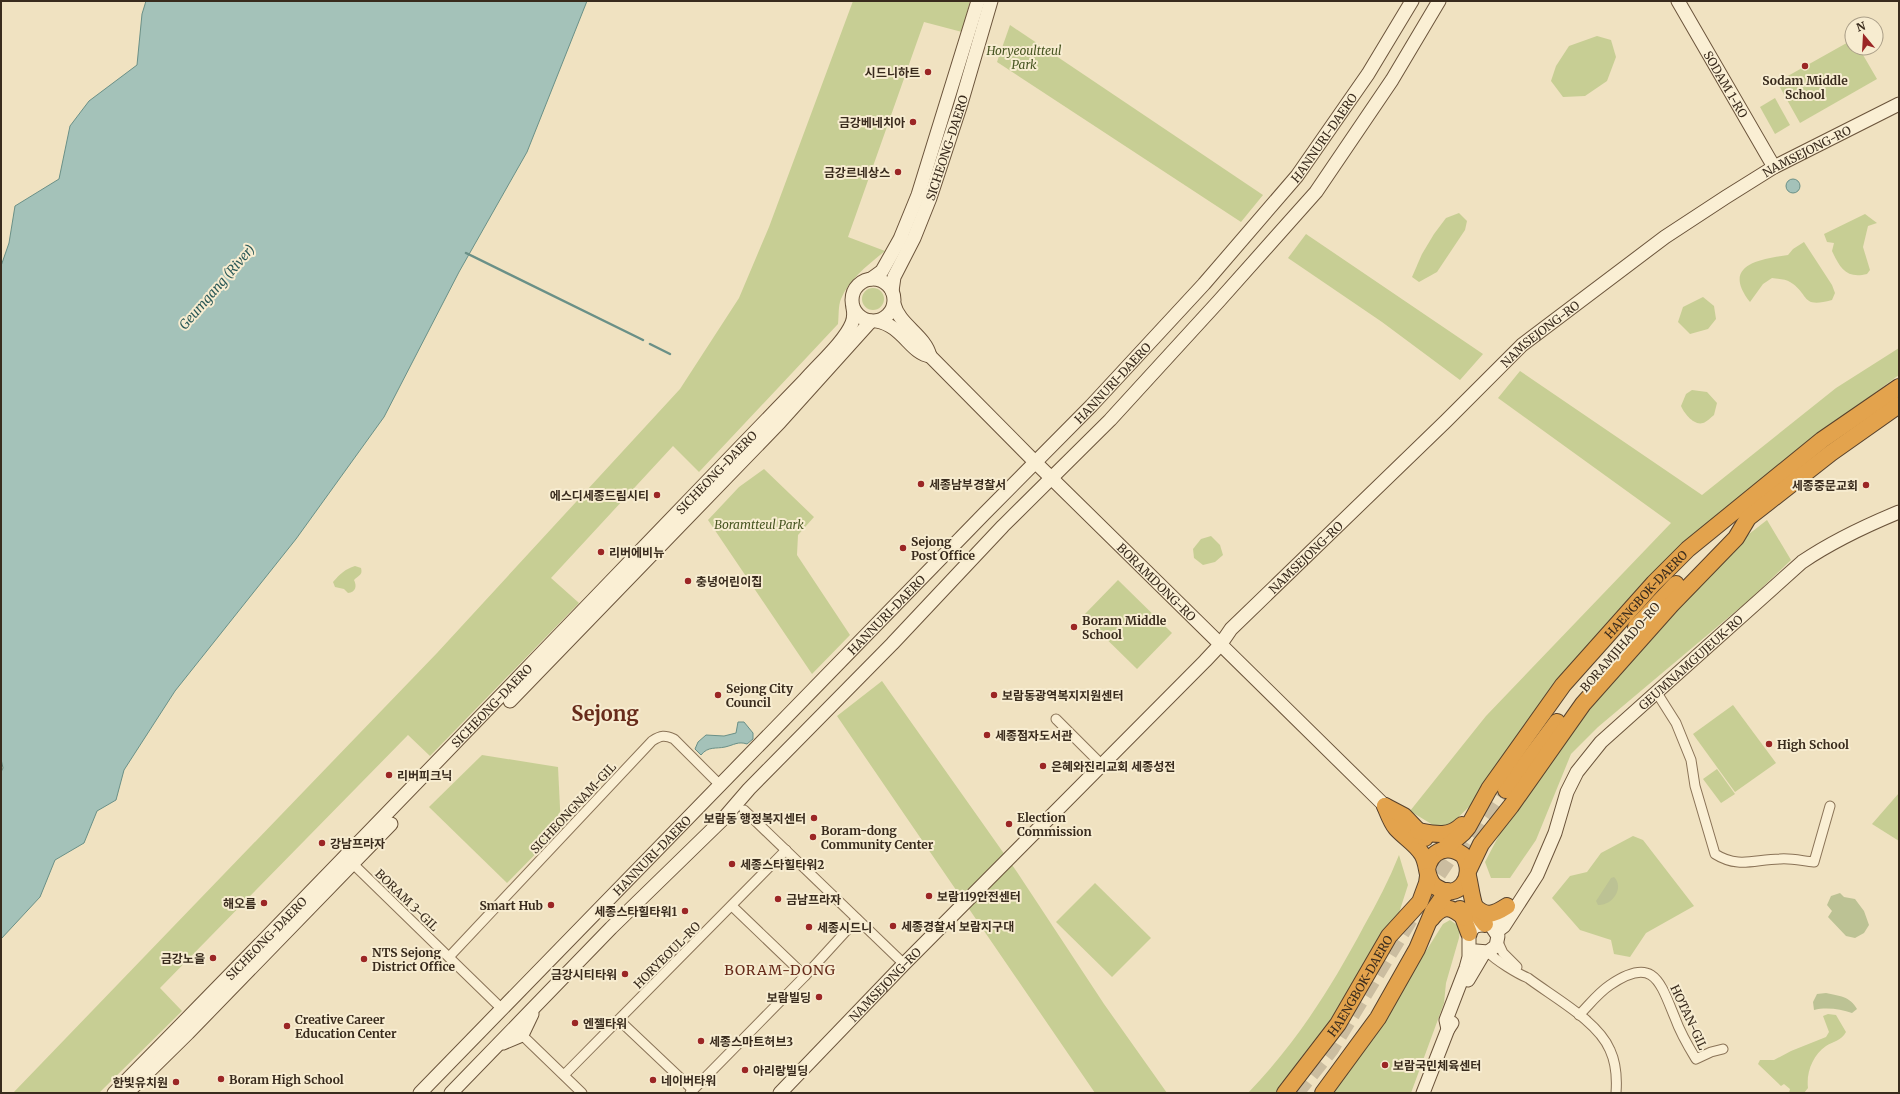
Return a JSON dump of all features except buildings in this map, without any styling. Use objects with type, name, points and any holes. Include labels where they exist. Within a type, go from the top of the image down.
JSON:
[{"type":"highway","name":"HAENGBOK-DAERO","points":[[1469,872],[1481,844],[1511,806],[1583,704],[1670,605],[1736,538],[1743,514],[1822,440],[1899,387]]},
{"type":"highway","name":"HAENGBOK-DAERO","points":[[1743,514],[1899,405]]},
{"type":"highway","name":"BORAMJIHADO-RO","points":[[1495,788],[1565,712],[1617,648],[1660,600],[1743,514]]},
{"type":"highway","points":[[1495,788],[1490,800],[1497,807],[1505,809],[1511,806]]},
{"type":"highway","points":[[1413,835],[1447,834],[1457,830],[1467,821],[1495,788]]},
{"type":"highway","points":[[1427,873],[1432,857],[1463,833],[1495,788]]},
{"type":"highway","points":[[1385,806],[1395,827],[1428,840],[1443,850],[1457,851],[1468,862],[1469,925]]},
{"type":"highway","points":[[1413,835],[1423,855],[1427,873],[1435,887],[1447,891],[1462,911],[1469,925]]},
{"type":"highway","points":[[1389,936],[1410,908],[1417,891],[1413,835]]},
{"type":"highway","points":[[1323,1093],[1378,1018],[1417,949],[1433,911],[1447,891],[1460,887],[1469,872]]},
{"type":"highway","name":"HAENGBOK-DAERO","points":[[1285,1093],[1338,1024],[1389,936],[1420,902],[1427,883],[1427,873]]},
{"type":"highway","points":[[1469,925],[1480,912],[1486,914],[1496,913],[1507,906]]},
{"type":"highway","points":[[1426,925],[1444,908],[1453,909],[1469,925]]},
{"type":"highway","points":[[1469,925],[1479,918],[1493,932]]},
{"type":"highway","points":[[1389,936],[1398,932],[1407,933],[1415,939],[1417,949]]},
{"type":"street","name":"SICHEONG-DAERO","points":[[871,279],[882,271],[900,239],[918,195],[978,1]]},
{"type":"street","name":"SICHEONG-DAERO","points":[[893,297],[894,276],[914,238],[930,198],[960,107],[991,1]]},
{"type":"street","name":"HANNURI-DAERO","points":[[420,1093],[721,786],[1034,462],[1091,406],[1204,284],[1297,176],[1368,74],[1412,1]]},
{"type":"street","name":"HANNURI-DAERO","points":[[451,1093],[537,1004],[724,818],[749,789],[892,644],[1003,526],[1110,420],[1316,192],[1392,80],[1440,1]]},
{"type":"street","name":"SODAM 1-RO","points":[[1678,1],[1774,167]]},
{"type":"street","name":"NAMSEJONG-RO","points":[[780,1093],[904,964],[1220,645],[1231,629],[1441,427],[1522,345],[1665,237],[1726,197],[1774,167],[1899,104]]},
{"type":"street","points":[[871,279],[883,282],[893,297],[896,312],[928,348],[930,356],[922,355],[899,331],[887,323],[860,317],[853,308],[852,302],[855,289],[865,281],[871,279]]},
{"type":"street","points":[[874,321],[888,315],[893,297]]},
{"type":"street","name":"SICHEONG-DAERO","points":[[127,1093],[188,1033],[350,861],[557,637],[805,380],[841,339],[852,323],[854,316],[853,308]]},
{"type":"street","name":"SICHEONG-DAERO","points":[[114,1093],[425,787],[780,422],[874,321]]},
{"type":"street","name":"BORAMDONG-RO","points":[[930,356],[1034,462],[1385,806]]},
{"type":"street","name":"GEUMNAMGUJEUK-RO","points":[[1540,865],[1534,867],[1507,906],[1493,923],[1493,932],[1504,926],[1537,875],[1555,833],[1567,792],[1577,772],[1601,742],[1802,562],[1842,538],[1899,512]]},
{"type":"street","points":[[1656,692],[1676,723],[1691,760],[1695,786],[1715,854],[1725,861],[1743,863],[1780,859],[1814,862],[1830,806]]},
{"type":"street","points":[[1056,720],[1102,765]]},
{"type":"street","name":"SICHEONGNAM-GIL","points":[[449,957],[652,741],[659,736],[666,735],[674,739],[721,786]]},
{"type":"street","points":[[744,810],[749,789]]},
{"type":"street","points":[[724,818],[734,811],[744,810],[904,964]]},
{"type":"street","name":"HORYEOUL-RO","points":[[564,1075],[786,850]]},
{"type":"street","name":"BORAM 3-GIL","points":[[350,861],[503,1010]]},
{"type":"street","points":[[732,906],[805,976]]},
{"type":"street","points":[[619,1020],[692,1091],[805,976],[857,919]]},
{"type":"street","points":[[1469,925],[1474,951],[1486,953],[1520,975],[1528,978],[1579,1015],[1604,1039],[1611,1051],[1615,1069],[1616,1093]]},
{"type":"street","points":[[1448,1029],[1446,1020],[1469,956],[1469,925]]},
{"type":"street","points":[[1423,1093],[1448,1029],[1455,1018],[1469,977],[1486,953],[1493,950],[1493,932]]},
{"type":"street","points":[[1493,932],[1503,953],[1524,972],[1528,978]]},
{"type":"street","name":"HOTAN-GIL","points":[[1579,1015],[1609,986],[1628,974],[1642,972],[1658,980],[1678,1025],[1696,1059],[1711,1052],[1723,1049]]},
{"type":"street","points":[[494,1048],[522,1035],[537,1004]]},
{"type":"street","points":[[522,1035],[582,1093]]},
{"type":"green space","points":[[853,1],[970,1],[962,32],[924,22],[848,237],[885,251],[860,272],[849,285],[839,305],[838,324],[699,472],[673,446],[551,578],[579,603],[430,756],[408,735],[160,988],[182,1011],[99,1093],[13,1093],[437,653],[680,389],[739,298],[769,227]]},
{"type":"green space","name":"Horyeoultteul Park","points":[[1010,25],[1263,195],[1241,222],[997,62]]},
{"type":"green space","points":[[1597,36],[1611,40],[1616,57],[1607,81],[1585,96],[1563,97],[1551,81],[1556,66],[1569,46]]},
{"type":"green space","points":[[1844,44],[1844,56],[1864,56],[1877,79],[1800,123],[1777,82]]},
{"type":"green space","points":[[1775,98],[1790,125],[1775,134],[1760,107]]},
{"type":"green space","points":[[1459,213],[1467,221],[1465,230],[1437,272],[1419,282],[1412,277],[1422,254],[1446,218]]},
{"type":"green space","points":[[1865,214],[1877,223],[1868,226],[1863,247],[1870,270],[1867,274],[1854,275],[1845,271],[1841,267],[1832,251],[1834,243],[1827,242],[1824,234]]},
{"type":"green space","points":[[1306,234],[1483,354],[1460,380],[1382,322],[1288,258]]},
{"type":"green space","points":[[1804,242],[1832,285],[1835,293],[1832,300],[1815,303],[1806,299],[1790,282],[1772,278],[1763,284],[1750,302],[1742,290],[1740,280],[1742,272],[1747,266],[1766,259],[1788,255],[1793,249]]},
{"type":"green space","points":[[873,288],[881,291],[884,299],[881,307],[873,310],[865,307],[862,299],[865,291]]},
{"type":"green space","points":[[1703,297],[1714,306],[1716,319],[1708,329],[1690,334],[1678,322],[1683,307]]},
{"type":"green space","points":[[1899,348],[1899,375],[1812,439],[1652,577],[1471,805],[1447,828],[1433,825],[1410,811],[1486,716],[1671,523],[1498,398],[1520,371],[1702,495],[1836,388]]},
{"type":"green space","points":[[1692,390],[1707,392],[1717,403],[1714,415],[1703,423],[1696,423],[1693,421],[1684,412],[1681,406],[1686,394]]},
{"type":"green space","name":"Boramtteul Park","points":[[764,469],[814,517],[798,535],[797,555],[850,635],[812,674],[708,520],[739,487]]},
{"type":"green space","points":[[1767,520],[1791,560],[1749,600],[1598,727],[1571,754],[1536,840],[1510,878],[1491,878],[1485,862],[1507,820],[1582,710],[1722,555]]},
{"type":"green space","points":[[1211,536],[1220,545],[1223,555],[1215,562],[1203,565],[1194,558],[1193,549],[1201,539]]},
{"type":"green space","points":[[355,566],[361,568],[361,572],[360,575],[354,580],[356,586],[354,590],[348,593],[344,589],[335,587],[333,582],[345,570]]},
{"type":"green space","points":[[1118,580],[1172,633],[1137,669],[1083,616]]},
{"type":"green space","points":[[882,681],[1017,872],[1104,1004],[1167,1093],[1095,1093],[837,716]]},
{"type":"green space","points":[[1733,705],[1776,763],[1735,792],[1693,734]]},
{"type":"green space","points":[[482,755],[558,767],[561,828],[507,883],[429,807]]},
{"type":"green space","points":[[1717,769],[1735,794],[1721,803],[1703,779]]},
{"type":"green space","points":[[1899,793],[1899,841],[1872,824]]},
{"type":"green space","points":[[1633,836],[1643,840],[1694,906],[1646,933],[1630,957],[1614,954],[1611,940],[1580,930],[1552,898],[1570,876],[1587,872],[1601,853]]},
{"type":"green space","points":[[1399,855],[1408,885],[1399,913],[1347,1002],[1281,1093],[1248,1093],[1266,1074],[1298,1034],[1326,993],[1374,909]]},
{"type":"green space","points":[[1614,877],[1618,886],[1615,896],[1608,903],[1598,905],[1596,901],[1611,878]]},
{"type":"green space","points":[[1095,883],[1151,938],[1112,977],[1056,922]]},
{"type":"green space","points":[[1840,893],[1844,897],[1855,899],[1864,911],[1869,925],[1864,933],[1855,938],[1846,936],[1828,917],[1832,911],[1827,905],[1831,896]]},
{"type":"green space","points":[[1450,920],[1460,927],[1459,938],[1446,983],[1444,1003],[1411,1093],[1328,1093],[1394,1002],[1443,924]]},
{"type":"green space","points":[[1826,993],[1848,999],[1857,1009],[1852,1013],[1833,1009],[1814,1010],[1813,1002],[1817,994]]},
{"type":"green space","points":[[1828,1014],[1836,1015],[1846,1032],[1840,1039],[1826,1046],[1817,1054],[1809,1070],[1808,1088],[1804,1093],[1789,1093],[1790,1089],[1784,1084],[1781,1086],[1758,1064],[1760,1060],[1774,1060],[1791,1051],[1826,1037],[1829,1032],[1823,1016]]},
{"type":"water","name":"Geumgang (River)","points":[[146,1],[587,1],[527,152],[459,272],[384,417],[296,539],[175,691],[124,770],[116,800],[97,811],[84,843],[55,860],[40,897],[1,939],[1,772],[3,768],[1,759],[1,266],[9,243],[15,206],[59,179],[70,126],[89,101],[137,65],[142,14]]},
{"type":"water","points":[[1790,179],[1796,179],[1800,183],[1800,189],[1796,193],[1790,193],[1786,189],[1786,183]]},
{"type":"water","points":[[738,722],[744,722],[753,733],[753,739],[747,744],[738,743],[725,747],[709,749],[701,755],[695,749],[698,742],[706,735],[724,736],[736,733]]},
{"type":"waterway","points":[[466,253],[643,340]]},
{"type":"waterway","points":[[650,344],[670,354]]},
{"type":"tunnel","points":[[1461,858],[1506,790]]},
{"type":"tunnel","points":[[1425,894],[1461,840]]},
{"type":"tunnel","points":[[1296,1093],[1331,1049],[1412,916]]},
{"type":"place","name":"Sodam Middle School","points":[[1805,66]]},
{"type":"place","name":"시드니하트","points":[[928,72]]},
{"type":"place","name":"금강베네치아","points":[[913,122]]},
{"type":"place","name":"금강르네상스","points":[[898,172]]},
{"type":"place","name":"세종남부경찰서","points":[[921,484]]},
{"type":"place","name":"세종중문교회","points":[[1866,485]]},
{"type":"place","name":"에스디세종드림시티","points":[[657,495]]},
{"type":"place","name":"Sejong Post Office","points":[[903,548]]},
{"type":"place","name":"리버에비뉴","points":[[601,552]]},
{"type":"place","name":"충녕어린이집","points":[[688,581]]},
{"type":"place","name":"Boram Middle School","points":[[1074,627]]},
{"type":"place","name":"Sejong City Council","points":[[718,695]]},
{"type":"place","name":"보람동광역복지지원센터","points":[[994,695]]},
{"type":"place","name":"세종점자도서관","points":[[987,735]]},
{"type":"place","name":"High School","points":[[1769,744]]},
{"type":"place","name":"은혜와진리교회 세종성전","points":[[1043,766]]},
{"type":"place","name":"리버피크닉","points":[[389,775]]},
{"type":"place","name":"보람동 행정복지센터","points":[[814,818]]},
{"type":"place","name":"Election Commission","points":[[1009,824]]},
{"type":"place","name":"Boram-dong Community Center","points":[[813,837]]},
{"type":"place","name":"강남프라자","points":[[322,843]]},
{"type":"place","name":"세종스타힐타워2","points":[[732,864]]},
{"type":"place","name":"보람119안전센터","points":[[929,896]]},
{"type":"place","name":"금남프라자","points":[[778,899]]},
{"type":"place","name":"해오름","points":[[264,903]]},
{"type":"place","name":"Smart Hub","points":[[551,905]]},
{"type":"place","name":"세종스타힐타워1","points":[[685,911]]},
{"type":"place","name":"세종경찰서 보람지구대","points":[[893,926]]},
{"type":"place","name":"세종시드니","points":[[809,927]]},
{"type":"place","name":"금강노을","points":[[213,958]]},
{"type":"place","name":"NTS Sejong District Office","points":[[364,959]]},
{"type":"place","name":"금강시티타워","points":[[625,974]]},
{"type":"place","name":"보람빌딩","points":[[819,997]]},
{"type":"place","name":"엔젤타워","points":[[575,1023]]},
{"type":"place","name":"Creative Career Education Center","points":[[287,1026]]},
{"type":"place","name":"세종스마트허브3","points":[[701,1041]]},
{"type":"place","name":"보람국민체육센터","points":[[1385,1065]]},
{"type":"place","name":"아리랑빌딩","points":[[745,1070]]},
{"type":"place","name":"Boram High School","points":[[221,1079]]},
{"type":"place","name":"네이버타워","points":[[653,1080]]},
{"type":"place","name":"한빛유치원","points":[[176,1082]]},
{"type":"district","name":"Sejong","points":[[605,713]]},
{"type":"district","name":"BORAM-DONG","points":[[780,970]]}]
